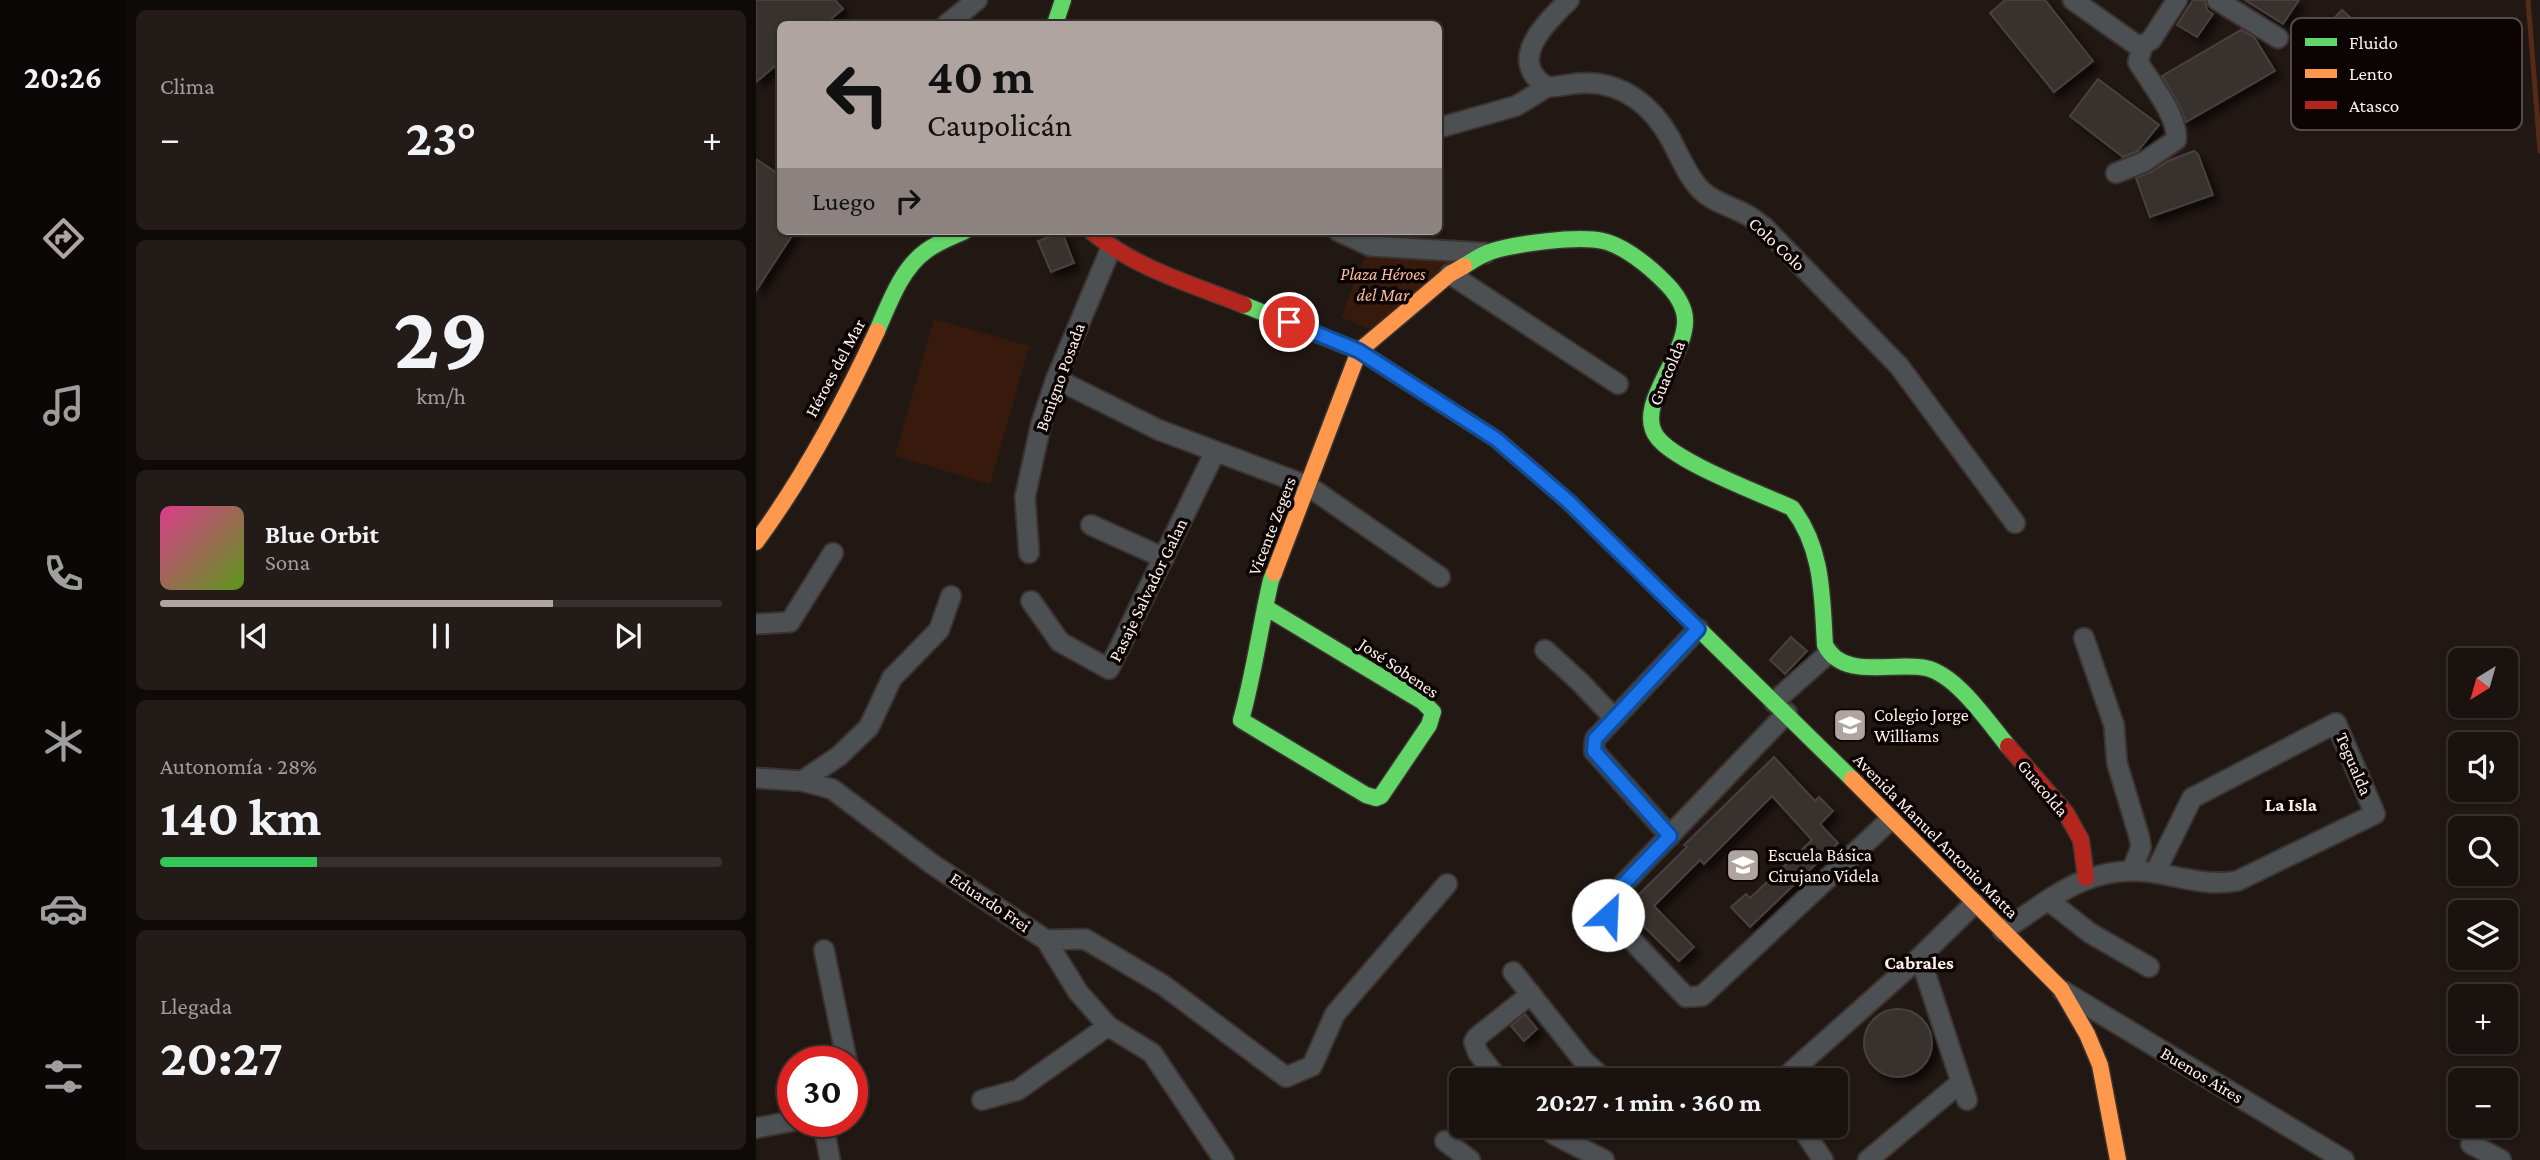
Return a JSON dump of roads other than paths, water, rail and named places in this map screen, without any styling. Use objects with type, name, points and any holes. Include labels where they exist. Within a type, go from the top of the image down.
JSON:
[{"type":"street","points":[[951,21],[976,0]]},
{"type":"street","points":[[1056,21],[1063,0]]},
{"type":"street","points":[[1442,127],[1516,106],[1547,88],[1534,75],[1530,64],[1530,48],[1539,30],[1569,0]]},
{"type":"street","points":[[2073,0],[2135,44],[2143,46]]},
{"type":"street","points":[[2116,173],[2144,162],[2176,140],[2177,130],[2173,120],[2138,62],[2143,46],[2151,40],[2177,0]]},
{"type":"street","points":[[2217,0],[2278,38]]},
{"type":"street","name":"Colo Colo","points":[[1547,88],[1585,83],[1605,85],[1625,92],[1646,105],[1662,124],[1690,176],[1701,190],[1712,199],[1747,215],[1764,227],[1899,366],[2015,523]]},
{"type":"street","name":"Héroes del Mar","points":[[756,542],[802,472],[916,259],[957,235]]},
{"type":"street","name":"Avenida Manuel Antonio Matta","points":[[1096,235],[1111,248],[1148,267],[1359,351],[1496,439],[1569,502],[2061,989],[2087,1034],[2100,1065],[2118,1160]]},
{"type":"street","name":"Guacolda","points":[[1347,235],[1370,246],[1487,253],[1522,245],[1588,238],[1605,242],[1637,258],[1666,282],[1677,296],[1684,312],[1685,325],[1651,410],[1651,425],[1656,436],[1673,453],[1777,499],[1792,508],[1804,520],[1811,535],[1820,585],[1825,645],[1829,653],[1843,662],[1860,667],[1927,668],[1954,683],[2066,813],[2081,840],[2086,878]]},
{"type":"street","name":"Benigno Posada","points":[[1029,553],[1025,497],[1041,424],[1056,379],[1111,248]]},
{"type":"street","name":"Guacolda","points":[[1359,351],[1450,274],[1487,253]]},
{"type":"street","points":[[1450,274],[1618,384]]},
{"type":"street","name":"Vicente Zegers","points":[[1241,720],[1254,674],[1271,580],[1359,351]]},
{"type":"street","points":[[1056,379],[1159,430],[1308,486],[1440,577]]},
{"type":"street","name":"Pasaje Salvador Galan","points":[[1031,601],[1060,642],[1109,669],[1214,452]]},
{"type":"street","points":[[1091,525],[1164,558]]},
{"type":"street","points":[[756,624],[790,622],[832,553]]},
{"type":"street","points":[[802,781],[839,756],[869,727],[892,678],[939,630],[951,596]]},
{"type":"street","name":"José Sobenes","points":[[1241,720],[1376,798],[1385,790],[1433,719],[1433,712],[1423,702],[1265,607]]},
{"type":"street","points":[[1670,836],[1594,751],[1595,739],[1698,629]]},
{"type":"street","points":[[2084,638],[2114,725],[2117,763],[2139,836],[2141,847],[2132,870]]},
{"type":"street","points":[[1545,650],[1614,718]]},
{"type":"street","points":[[1829,653],[1670,836],[1610,898],[1608,915],[1686,997],[1702,996],[1891,819]]},
{"type":"street","name":"Tegualda","points":[[2003,931],[2086,878],[2132,870],[2199,881],[2222,883],[2236,880],[2375,814],[2336,723],[2192,798],[2155,873]]},
{"type":"street","name":"Eduardo Frei","points":[[756,778],[802,781],[832,789],[932,864],[1046,940],[1085,939],[1163,985],[1286,1077],[1312,1066],[1335,1014],[1447,884]]},
{"type":"street","points":[[2048,900],[2090,933],[2149,967]]},
{"type":"street","points":[[1795,1068],[1975,904]]},
{"type":"street","points":[[1046,940],[1078,992],[1108,1026],[1152,1053],[1224,1160]]},
{"type":"street","points":[[824,950],[844,1046]]},
{"type":"street","points":[[1868,1160],[1963,1091],[1920,957]]},
{"type":"street","points":[[1513,972],[1592,1068]]},
{"type":"street","name":"Buenos Aires","points":[[2061,989],[2317,1153],[2344,1160]]},
{"type":"street","points":[[1489,1068],[1478,1054],[1474,1042],[1531,994]]},
{"type":"street","points":[[982,1100],[1018,1090],[1108,1026]]},
{"type":"street","points":[[756,1128],[777,1124]]},
{"type":"street","points":[[826,1137],[830,1160]]},
{"type":"street","points":[[1561,1138],[1604,1160]]},
{"type":"street","points":[[1809,1138],[1823,1160]]},
{"type":"street","points":[[1445,1141],[1470,1160]]},
{"type":"street","points":[[2471,1144],[2501,1160]]},
{"type":"waterway","points":[[2528,0],[2540,151]]},
{"type":"place","name":"Colegio Jorge Williams","points":[[1850,725]]},
{"type":"place","name":"Escuela Básica Cirujano Videla","points":[[1743,865]]},
{"type":"district","name":"La Isla","points":[[2291,804]]},
{"type":"district","name":"Cabrales","points":[[1919,962]]},
{"type":"park label","name":"Plaza Héroes del Mar","points":[[1383,284]]}]
